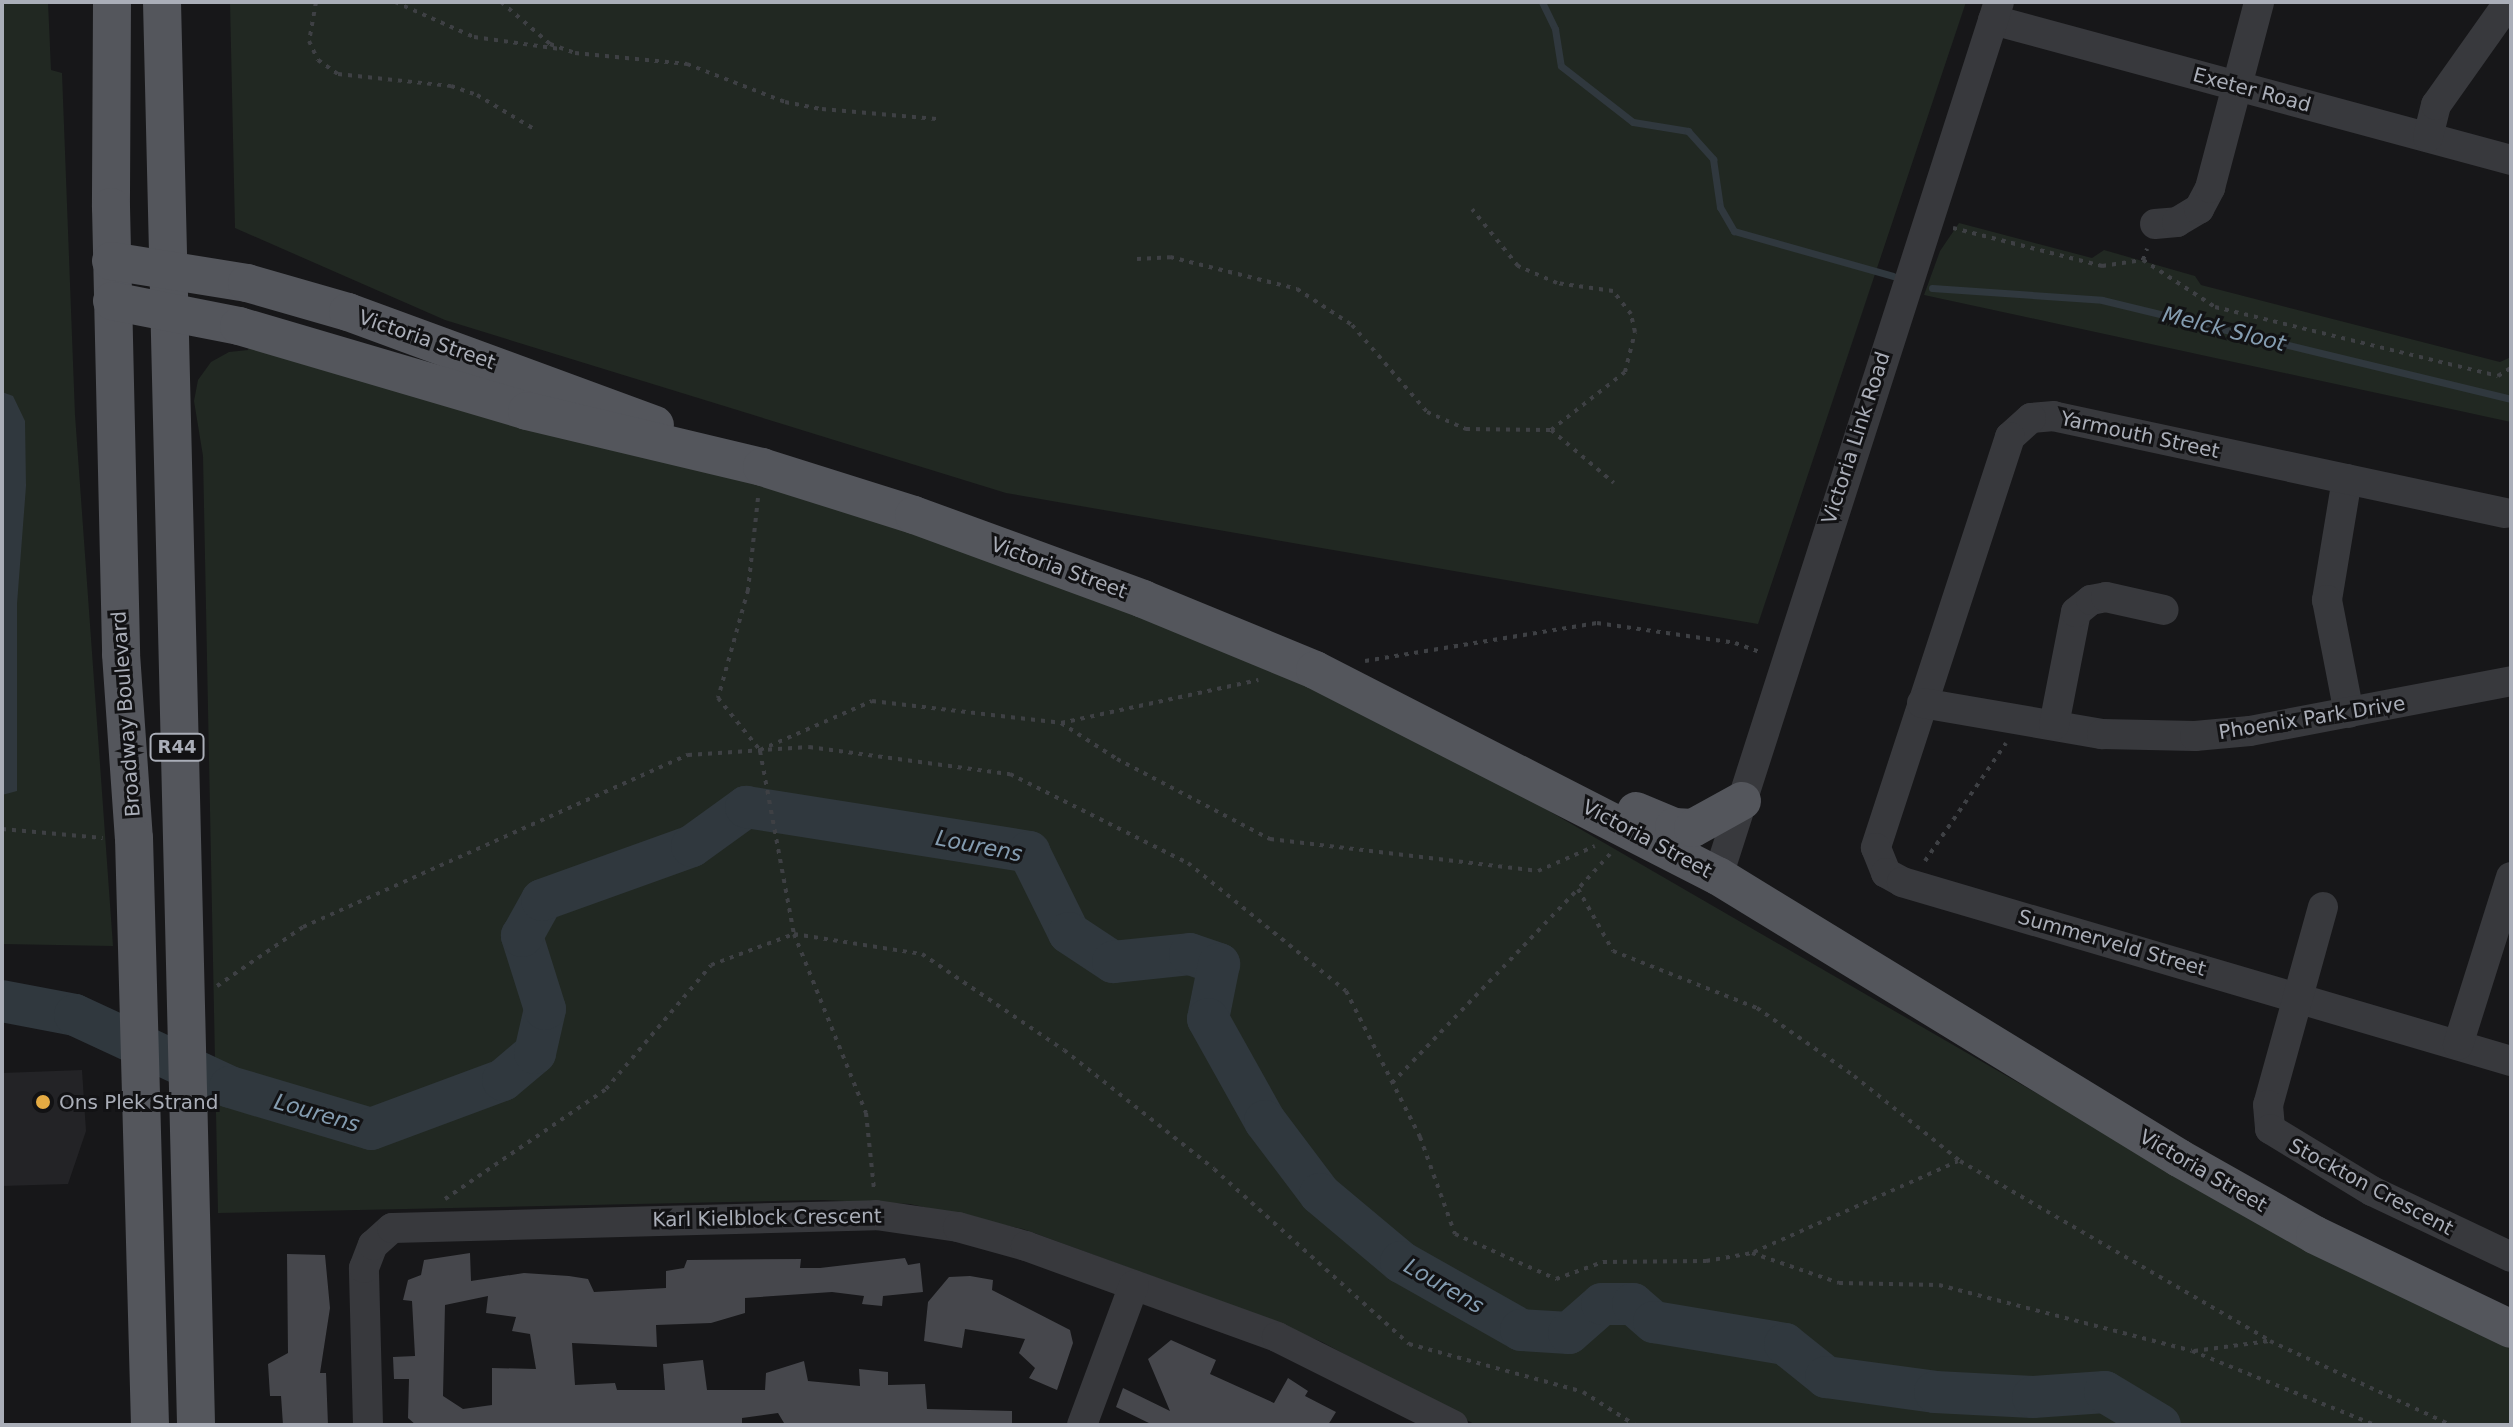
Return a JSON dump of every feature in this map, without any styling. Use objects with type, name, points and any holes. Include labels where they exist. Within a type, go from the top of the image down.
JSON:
[{"type":"main road","name":"Broadway Boulevard","points":[[112,2],[111,261],[121,654],[134,838],[139,969],[150,1425]]},
{"type":"main road","name":"R44","points":[[162,2],[196,1425]]},
{"type":"main road","name":"Victoria Street","points":[[111,261],[247,283],[348,312],[600,401],[746,462]]},
{"type":"main road","name":"Victoria Street","points":[[112,301],[239,326],[542,415],[746,462],[914,515],[1128,594],[1315,670],[1524,774],[1718,876],[2179,1158],[2315,1235],[2511,1329]]},
{"type":"main road","points":[[1524,774],[1577,785],[1674,827],[1702,825],[1742,801]]},
{"type":"street","points":[[2155,224],[2177,222],[2199,209],[2210,188],[2259,2]]},
{"type":"street","points":[[2428,137],[2436,105],[2509,2]]},
{"type":"street","name":"Exeter Road","points":[[1996,11],[2237,86],[2511,160]]},
{"type":"street","name":"Victoria Link Road","points":[[1718,876],[1996,11]]},
{"type":"street","name":"Yarmouth Street","points":[[1922,703],[2010,437],[2031,418],[2054,416],[2505,513]]},
{"type":"street","points":[[2347,479],[2327,600],[2349,713]]},
{"type":"street","points":[[2054,725],[2076,612],[2091,600],[2106,597],[2164,610]]},
{"type":"street","name":"Phoenix Park Drive","points":[[1922,703],[2102,734],[2195,736],[2349,713],[2511,681]]},
{"type":"street","name":"Summerveld Street","points":[[1922,703],[1876,848],[1886,873],[1919,887],[2511,1061]]},
{"type":"street","points":[[2458,1045],[2511,877]]},
{"type":"street","name":"Stockton Crescent","points":[[2323,907],[2266,1114],[2275,1135],[2372,1191],[2511,1257]]},
{"type":"street","name":"Karl Kielblock Crescent","points":[[368,1425],[364,1268],[382,1235],[416,1224],[876,1215],[958,1227],[1134,1285],[1277,1337],[1433,1420]]},
{"type":"street","points":[[1082,1425],[1134,1285]]},
{"type":"path","points":[[316,2],[309,41],[318,60],[338,74],[451,86],[477,95],[534,129]]},
{"type":"path","points":[[395,2],[474,37],[540,50],[562,48],[687,64],[785,102],[937,119]]},
{"type":"path","points":[[501,2],[562,48]]},
{"type":"path","points":[[1137,259],[1170,257],[1297,289],[1352,325],[1427,412],[1466,429],[1551,430],[1625,372],[1635,332],[1631,314],[1613,291],[1557,283],[1518,266],[1472,209]]},
{"type":"path","points":[[1927,220],[2102,266],[2143,260],[2215,307],[2498,376],[2511,368]]},
{"type":"path","points":[[2143,260],[2155,224]]},
{"type":"path","points":[[1551,430],[1614,483]]},
{"type":"path","points":[[746,462],[748,590],[718,698],[760,750],[794,934],[866,1113],[876,1215]]},
{"type":"path","points":[[1315,670],[1597,623],[1735,643],[1785,662]]},
{"type":"path","points":[[760,750],[872,701],[1061,723],[1265,679]]},
{"type":"path","points":[[1919,887],[1927,854],[2022,719]]},
{"type":"path","points":[[1061,723],[1117,759],[1270,839],[1538,871],[1632,830]]},
{"type":"path","points":[[183,980],[220,986],[303,927],[688,755],[809,747],[1010,774],[1188,863],[1346,991],[1420,1137],[1455,1234],[1556,1279],[1603,1262],[1706,1261],[1752,1253],[1960,1161]]},
{"type":"path","points":[[2,829],[134,838]]},
{"type":"path","points":[[1392,1083],[1632,830]]},
{"type":"path","points":[[1578,889],[1613,951],[1757,1008],[1854,1076],[1960,1161],[2270,1341],[2451,1425]]},
{"type":"path","points":[[416,1224],[452,1193],[606,1089],[711,965],[794,934],[922,954],[1064,1050],[1201,1159],[1409,1344],[1583,1392],[1635,1425]]},
{"type":"path","points":[[1752,1253],[1839,1283],[1939,1285],[2192,1351],[2375,1425]]},
{"type":"path","points":[[2192,1351],[2270,1341]]},
{"type":"shaded area","points":[[2,2],[48,2],[51,70],[62,73],[75,415],[113,946],[2,944]]},
{"type":"shaded area","points":[[230,2],[1966,2],[1758,624],[1006,493],[445,320],[235,228]]},
{"type":"shaded area","points":[[1959,223],[2092,258],[2104,250],[2195,276],[2201,285],[2500,362],[2511,357],[2511,422],[1924,295],[1940,251]]},
{"type":"shaded area","points":[[250,344],[640,446],[939,537],[1231,649],[1409,730],[2209,1193],[2511,1345],[2511,1425],[1476,1425],[1322,1342],[1231,1305],[1023,1229],[910,1204],[823,1200],[218,1213],[203,456],[194,401],[198,380],[211,362],[229,352],[248,350]]},
{"type":"shaded area","points":[[2,392],[13,396],[25,421],[26,486],[17,604],[17,791],[2,795]]},
{"type":"shaded area","name":"Ons Plek Strand","points":[[82,1070],[86,1131],[68,1184],[2,1186],[2,1073]]},
{"type":"building","points":[[470,1253],[471,1281],[524,1273],[569,1276],[588,1279],[594,1292],[666,1288],[666,1271],[684,1268],[687,1260],[801,1259],[800,1268],[820,1268],[905,1258],[908,1265],[920,1263],[923,1292],[883,1296],[882,1306],[862,1304],[864,1296],[832,1292],[745,1298],[745,1313],[711,1323],[656,1325],[657,1347],[572,1343],[575,1385],[615,1383],[617,1390],[665,1390],[663,1364],[703,1360],[707,1390],[765,1390],[766,1373],[804,1361],[808,1381],[860,1386],[859,1369],[888,1372],[888,1385],[925,1384],[927,1409],[1012,1411],[1012,1425],[784,1423],[778,1413],[742,1418],[742,1425],[416,1425],[408,1418],[409,1379],[394,1379],[393,1357],[415,1356],[412,1301],[403,1300],[408,1280],[421,1275],[424,1260]],"holes":[[[488,1296],[486,1313],[516,1317],[512,1331],[530,1334],[536,1369],[492,1368],[492,1405],[463,1409],[443,1396],[445,1305]]]},
{"type":"building","points":[[287,1254],[325,1255],[330,1308],[320,1373],[326,1373],[328,1425],[283,1425],[281,1396],[270,1396],[268,1364],[288,1353]]},
{"type":"building","points":[[970,1276],[993,1280],[992,1290],[1070,1330],[1073,1343],[1057,1390],[1029,1378],[1035,1368],[1019,1353],[1025,1339],[965,1329],[962,1348],[924,1341],[928,1302],[949,1277]]},
{"type":"building","points":[[1171,1340],[1216,1360],[1210,1374],[1274,1403],[1288,1378],[1308,1391],[1305,1396],[1336,1412],[1328,1425],[1153,1425],[1116,1407],[1123,1388],[1170,1411],[1148,1359]]},
{"type":"waterway","name":"Melck Sloot","points":[[1542,2],[1555,29],[1561,66],[1633,122],[1688,131],[1713,159],[1720,207],[1734,231],[1893,276]]},
{"type":"waterway","name":"Melck Sloot","points":[[1932,288],[2102,300],[2511,399]]},
{"type":"waterway","name":"Lourens","points":[[2,1001],[75,1015],[230,1087],[371,1129],[503,1080],[535,1053],[545,1009],[522,936],[542,900],[692,846],[746,807],[1029,852],[1069,933],[1113,962],[1190,954],[1219,964],[1208,1019],[1265,1121],[1320,1194],[1401,1262],[1521,1330],[1569,1333],[1602,1304],[1633,1304],[1654,1322],[1785,1344],[1826,1377],[1935,1392],[2033,1397],[2105,1392],[2160,1425]]},
{"type":"place","name":"Ons Plek Strand","points":[[43,1102]]}]
